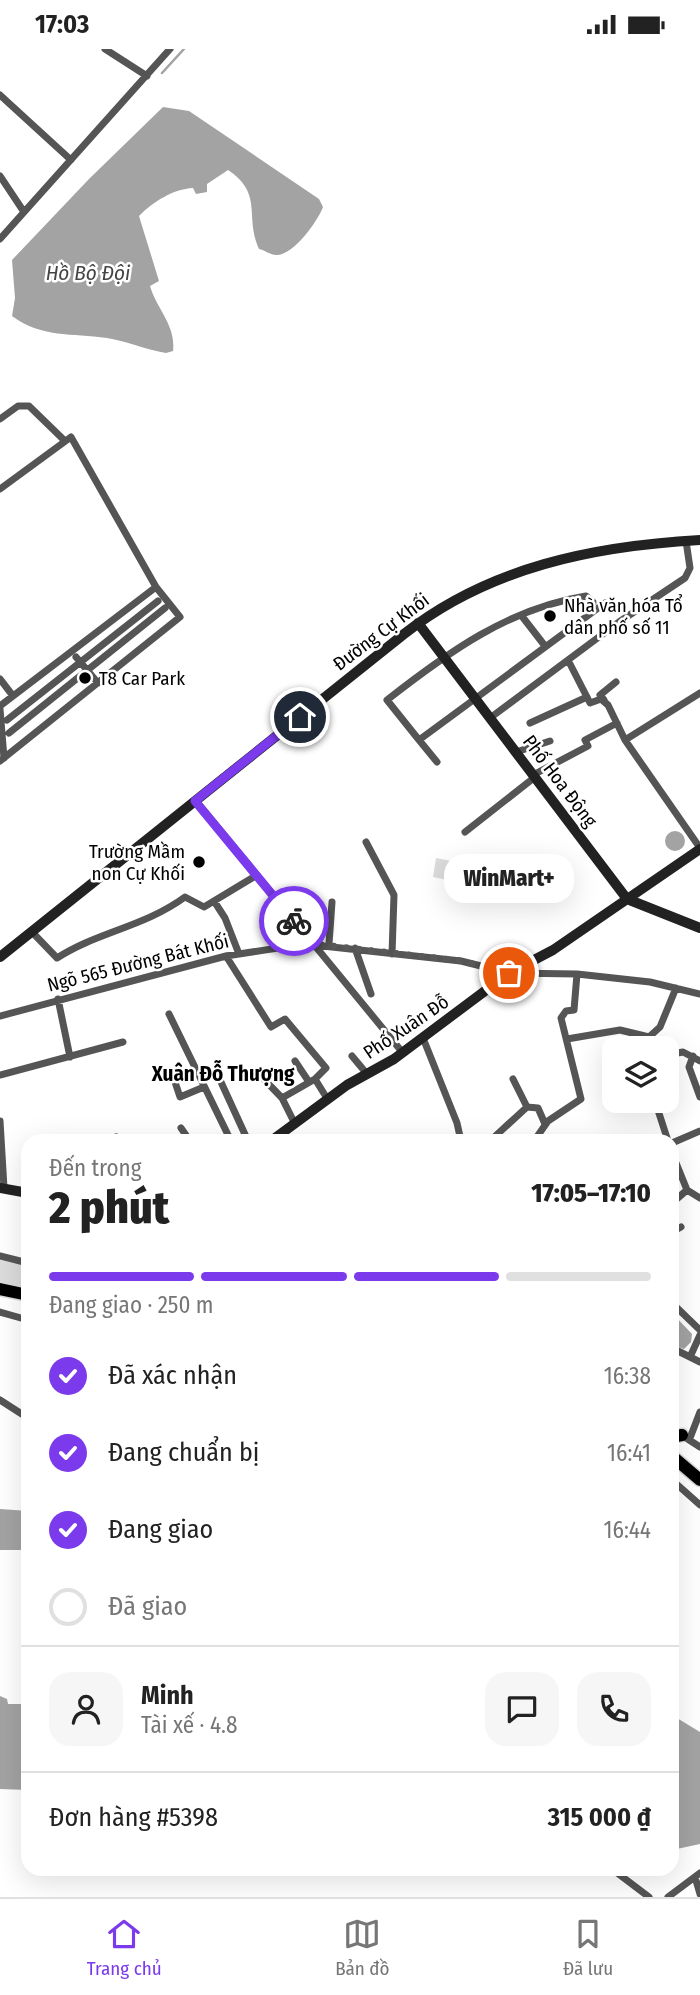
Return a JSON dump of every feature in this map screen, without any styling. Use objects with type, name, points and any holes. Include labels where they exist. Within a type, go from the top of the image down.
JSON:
[{"type":"main road","points":[[0,1289],[21,1294]]},
{"type":"main road","points":[[679,1462],[700,1480]]},
{"type":"street","points":[[106,49],[147,76]]},
{"type":"street","points":[[0,239],[170,49]]},
{"type":"street","points":[[0,95],[71,160]]},
{"type":"street","points":[[0,176],[24,212]]},
{"type":"street","points":[[0,419],[18,406],[29,406],[65,441]]},
{"type":"street","points":[[0,489],[71,437],[156,587],[180,617],[2,759]]},
{"type":"street","name":"Đường Cự Khối","points":[[0,957],[418,623],[485,584],[521,570],[602,550],[700,540]]},
{"type":"street","points":[[490,718],[685,578],[690,568],[686,541]]},
{"type":"street","points":[[2,759],[0,708],[156,587]]},
{"type":"street","points":[[437,762],[387,700],[443,656],[521,615],[586,596],[593,602],[592,612]]},
{"type":"street","points":[[7,720],[78,659],[158,601]]},
{"type":"street","points":[[419,740],[605,603]]},
{"type":"street","points":[[9,733],[165,608]]},
{"type":"street","points":[[521,615],[545,646]]},
{"type":"street","name":"Phố Hoa Động","points":[[418,623],[627,899]]},
{"type":"street","points":[[78,659],[98,683]]},
{"type":"street","points":[[568,660],[590,703],[607,703]]},
{"type":"street","points":[[0,680],[13,697]]},
{"type":"street","points":[[616,682],[600,695],[607,703],[625,740],[700,848]]},
{"type":"street","points":[[625,740],[700,693]]},
{"type":"street","points":[[530,723],[587,697]]},
{"type":"street","points":[[465,832],[534,776],[588,746],[585,740],[617,723]]},
{"type":"street","points":[[516,752],[550,741]]},
{"type":"street","points":[[195,801],[403,1053]]},
{"type":"street","points":[[366,842],[394,895],[392,954]]},
{"type":"street","name":"Phố Xuân Đỗ","points":[[282,1134],[328,1100],[403,1053],[509,973],[553,950],[700,848]]},
{"type":"street","points":[[32,932],[57,958],[73,948],[156,917],[185,897],[202,908],[257,875]]},
{"type":"street","points":[[641,889],[643,905]]},
{"type":"street","points":[[627,899],[700,928]]},
{"type":"street","points":[[214,901],[225,918],[239,954]]},
{"type":"street","points":[[329,944],[332,902]]},
{"type":"street","name":"Ngõ 565 Đường Bát Khối","points":[[0,1016],[58,999],[144,980],[226,956],[314,944],[461,961],[509,973],[576,974],[676,988],[700,994]]},
{"type":"street","points":[[355,948],[371,994]]},
{"type":"street","points":[[226,956],[271,1027],[285,1019],[326,1068],[312,1081],[282,1098]]},
{"type":"street","points":[[539,1134],[545,1124],[581,1099],[561,1018],[566,1011],[574,1010],[576,974]]},
{"type":"street","points":[[650,1036],[660,1027],[676,988]]},
{"type":"street","points":[[58,999],[70,1057]]},
{"type":"street","points":[[169,1014],[228,1134]]},
{"type":"street","points":[[567,1039],[620,1030],[645,1036]]},
{"type":"street","points":[[423,1038],[459,1134]]},
{"type":"street","points":[[0,1075],[123,1042]]},
{"type":"street","points":[[679,1053],[697,1059],[689,1067],[700,1097]]},
{"type":"street","points":[[352,1056],[367,1075]]},
{"type":"street","points":[[295,1061],[328,1100]]},
{"type":"street","points":[[215,1069],[245,1134]]},
{"type":"street","points":[[258,1073],[282,1098],[296,1125]]},
{"type":"street","points":[[174,1079],[180,1097],[204,1087]]},
{"type":"street","points":[[513,1079],[527,1107]]},
{"type":"street","points":[[498,1134],[527,1107],[538,1108],[545,1124]]},
{"type":"street","points":[[659,1113],[667,1134]]},
{"type":"street","points":[[0,1121],[2,1188],[21,1192]]},
{"type":"street","points":[[181,1128],[185,1134]]},
{"type":"street","points":[[679,1139],[700,1131]]},
{"type":"street","points":[[679,1170],[687,1190],[700,1198]]},
{"type":"street","points":[[679,1197],[687,1190]]},
{"type":"street","points":[[0,1256],[21,1261]]},
{"type":"street","points":[[679,1310],[700,1332],[690,1357]]},
{"type":"street","points":[[0,1312],[21,1318]]},
{"type":"street","points":[[679,1352],[700,1362]]},
{"type":"street","points":[[0,1400],[21,1413]]},
{"type":"street","points":[[700,1412],[679,1435],[700,1447]]},
{"type":"street","points":[[679,1487],[700,1505]]},
{"type":"street","points":[[668,1897],[697,1875],[700,1894]]},
{"type":"street","points":[[621,1876],[649,1897]]},
{"type":"shaded area","points":[[436,858],[466,864],[462,883],[433,877]]},
{"type":"shaded area","points":[[0,1258],[21,1263],[21,1290],[0,1285]]},
{"type":"water","name":"Hồ Bộ Đội","points":[[163,107],[189,111],[319,199],[323,207],[316,221],[297,244],[283,254],[274,255],[259,249],[250,197],[239,179],[228,170],[207,184],[207,192],[196,194],[193,188],[178,191],[157,201],[139,216],[159,281],[150,286],[172,333],[173,351],[166,353],[107,338],[46,331],[12,316],[15,298],[12,260]]},
{"type":"water","points":[[675,831],[682,834],[685,841],[682,848],[675,851],[668,848],[665,841],[668,834]]},
{"type":"water","points":[[679,1320],[692,1334],[691,1342],[684,1349],[679,1347]]},
{"type":"water","points":[[0,1509],[21,1510],[21,1550],[0,1550]]},
{"type":"water","points":[[0,1696],[7,1699],[8,1704],[21,1704],[21,1790],[0,1789]]},
{"type":"water","points":[[679,1719],[700,1732],[700,1844],[679,1848]]},
{"type":"waterway","points":[[162,73],[184,49]]},
{"type":"way so far","points":[[294,921],[314,944],[461,961],[509,973]]},
{"type":"place","name":"Nhà văn hóa Tổ dân phố số 11","points":[[550,616]]},
{"type":"place","name":"T8 Car Park","points":[[85,678]]},
{"type":"place","name":"Trường Mầm non Cự Khối","points":[[199,862]]},
{"type":"place","name":"WinMart+","points":[[509,973]]},
{"type":"district","name":"Xuân Đỗ Thượng","points":[[223,1074]]},
{"type":"route","points":[[294,921],[195,801],[300,717]]}]
